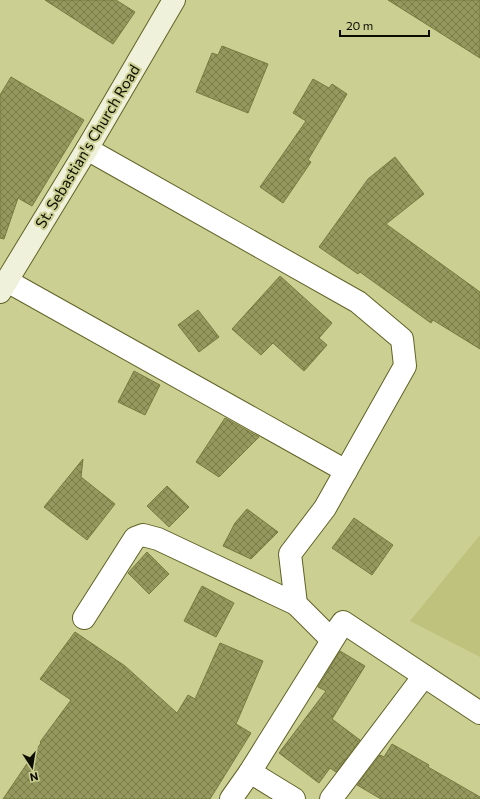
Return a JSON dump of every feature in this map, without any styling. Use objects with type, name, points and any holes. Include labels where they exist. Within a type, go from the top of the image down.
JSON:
[{"type":"street","name":"St. Sebastian's Church Road","points":[[4,286],[87,149],[174,0]]},
{"type":"street","points":[[87,149],[358,302],[402,339],[405,366],[325,508],[290,554],[296,604]]},
{"type":"street","points":[[4,286],[346,471]]},
{"type":"street","points":[[84,618],[135,538],[143,535],[158,539],[296,604],[331,639],[343,622]]},
{"type":"street","points":[[343,622],[480,713]]},
{"type":"street","points":[[231,799],[250,772],[343,622]]},
{"type":"street","points":[[331,799],[424,676]]},
{"type":"street","points":[[250,772],[294,799]]},
{"type":"shaded area","points":[[480,535],[480,657],[410,621]]},
{"type":"building","points":[[45,0],[116,0],[135,12],[113,44]]},
{"type":"building","points":[[388,0],[480,0],[480,58]]},
{"type":"building","points":[[222,46],[268,64],[248,113],[196,92],[212,53],[218,55]]},
{"type":"building","points":[[11,77],[84,120],[32,206],[18,198],[4,239],[0,238],[0,95]]},
{"type":"building","points":[[313,79],[329,88],[332,84],[347,94],[308,160],[311,162],[283,203],[260,187],[306,121],[293,113]]},
{"type":"building","points":[[395,157],[424,194],[386,224],[480,292],[480,349],[433,320],[431,323],[360,272],[358,274],[319,247],[368,179]]},
{"type":"building","points":[[280,276],[332,323],[319,338],[327,345],[304,371],[273,343],[261,355],[232,329]]},
{"type":"building","points":[[198,310],[219,337],[199,352],[178,325]]},
{"type":"building","points":[[134,371],[160,385],[145,415],[118,402]]},
{"type":"building","points":[[225,418],[259,437],[219,477],[196,462]]},
{"type":"building","points":[[83,459],[81,477],[115,504],[87,540],[44,507]]},
{"type":"building","points":[[167,486],[189,507],[169,527],[147,506]]},
{"type":"building","points":[[247,509],[278,532],[251,559],[223,546],[235,523]]},
{"type":"building","points":[[354,518],[393,545],[372,575],[332,548]]},
{"type":"building","points":[[147,552],[169,574],[149,594],[128,573]]},
{"type":"building","points":[[202,586],[234,603],[216,637],[184,621]]},
{"type":"building","points":[[75,632],[125,666],[177,713],[188,695],[195,699],[220,643],[263,661],[236,724],[251,733],[210,799],[3,799],[41,743],[40,742],[71,700],[40,679]]},
{"type":"building","points":[[340,651],[365,666],[332,719],[360,740],[336,772],[330,768],[319,783],[279,753],[326,691],[318,687]]},
{"type":"building","points":[[392,744],[429,765],[428,767],[480,797],[480,799],[381,799],[357,785],[380,755],[384,757]]}]
